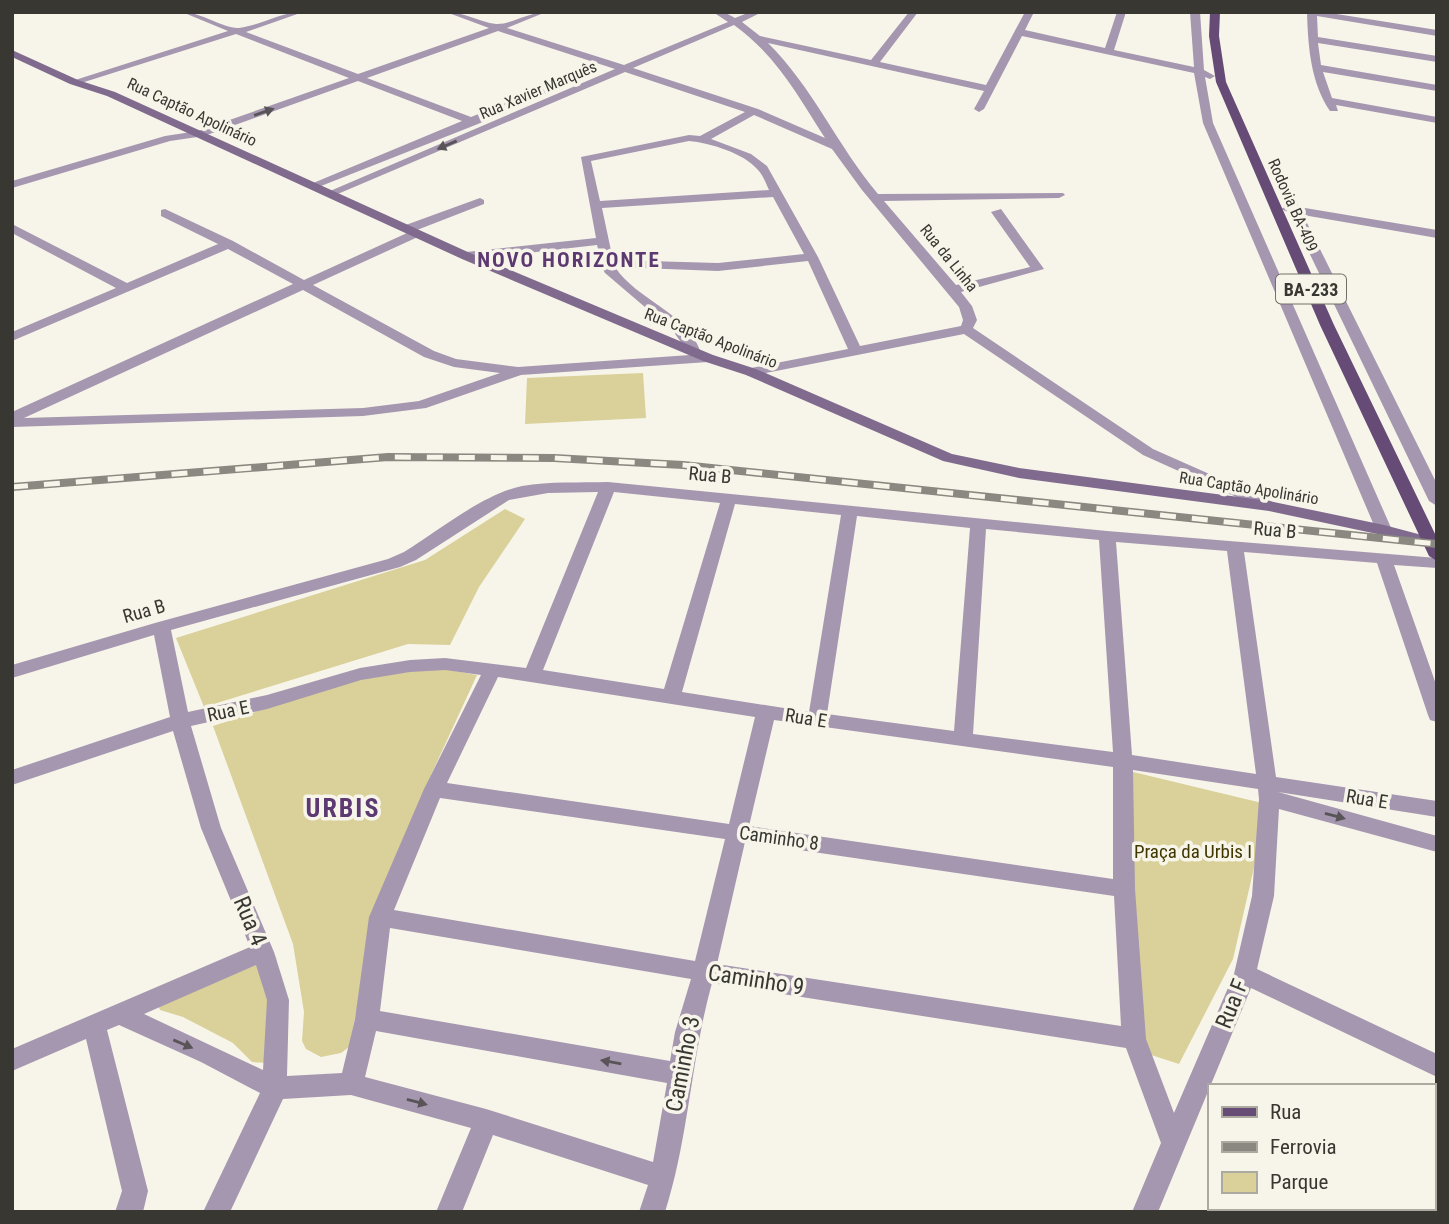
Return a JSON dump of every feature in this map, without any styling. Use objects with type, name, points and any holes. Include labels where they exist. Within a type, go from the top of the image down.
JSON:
[{"type":"main road","name":"Rodovia BA-409","points":[[1215,12],[1214,36],[1221,82],[1327,325],[1433,543]]},
{"type":"street","points":[[186,12],[489,128]]},
{"type":"street","points":[[74,82],[299,12]]},
{"type":"street","points":[[450,12],[754,111],[836,147]]},
{"type":"street","points":[[169,138],[186,128],[517,12]]},
{"type":"street","points":[[12,185],[169,138],[200,134],[542,12]]},
{"type":"street","name":"Rua Xavier Marquês","points":[[312,186],[730,16],[758,12]]},
{"type":"street","points":[[901,12],[914,14]]},
{"type":"street","points":[[979,110],[1030,12]]},
{"type":"street","points":[[1109,51],[1122,12]]},
{"type":"street","points":[[1195,12],[1199,71],[1208,123],[1384,530]]},
{"type":"street","points":[[1338,114],[1326,100],[1313,39],[1312,13],[1437,33]]},
{"type":"street","points":[[874,63],[914,14]]},
{"type":"street","name":"Rua Xavier Marquês","points":[[329,194],[627,69],[730,16]]},
{"type":"street","name":"Rua da Linha","points":[[730,16],[794,66],[836,147],[953,290],[969,314],[966,330]]},
{"type":"street","points":[[1019,32],[1199,71],[1221,82]]},
{"type":"street","points":[[758,38],[990,89]]},
{"type":"street","points":[[1313,39],[1437,59]]},
{"type":"street","points":[[810,57],[822,52]]},
{"type":"street","name":"Rua Captão Apolinário","points":[[12,53],[74,82],[111,94],[466,256],[702,356],[751,372],[948,457],[1019,473],[1269,506],[1433,543]]},
{"type":"street","points":[[1319,68],[1437,88]]},
{"type":"street","points":[[1326,100],[1437,120]]},
{"type":"street","points":[[702,139],[754,111]]},
{"type":"street","points":[[702,356],[685,333],[618,281],[605,263],[587,158],[689,138],[702,139],[756,162],[770,177],[812,257],[856,352]]},
{"type":"street","points":[[1278,176],[1437,501]]},
{"type":"street","points":[[595,205],[778,193]]},
{"type":"street","points":[[876,198],[1059,195]]},
{"type":"street","points":[[12,421],[411,231],[480,202]]},
{"type":"street","points":[[1273,205],[1437,234]]},
{"type":"street","points":[[953,290],[1038,269],[998,212]]},
{"type":"street","points":[[165,213],[229,244],[442,359],[519,371],[702,356]]},
{"type":"street","points":[[12,228],[127,288]]},
{"type":"street","points":[[466,256],[601,241]]},
{"type":"street","points":[[12,337],[229,244]]},
{"type":"street","points":[[605,263],[718,267],[812,257]]},
{"type":"street","points":[[751,372],[966,330],[1147,452],[1269,506]]},
{"type":"street","points":[[12,421],[363,412],[430,403],[519,371]]},
{"type":"street","points":[[532,675],[608,487]]},
{"type":"street","name":"Rua B","points":[[12,672],[161,627],[394,563],[410,556],[503,497],[523,491],[608,487],[1235,548],[1437,564]]},
{"type":"street","points":[[671,697],[729,498]]},
{"type":"street","points":[[817,720],[850,510]]},
{"type":"street","points":[[963,740],[978,523]]},
{"type":"street","points":[[1107,536],[1123,761],[1124,889],[1133,1039],[1174,1144]]},
{"type":"street","name":"Rua F","points":[[1145,1212],[1245,974],[1263,896],[1269,791],[1235,548]]},
{"type":"street","points":[[1384,560],[1437,715]]},
{"type":"street","name":"Rua 4","points":[[161,627],[180,721],[211,828],[263,952],[278,1000],[274,1088],[267,1111],[216,1212]]},
{"type":"street","name":"Rua E","points":[[12,778],[180,721],[267,702],[360,674],[445,664],[493,669],[817,720],[1123,761],[1269,791],[1437,810]]},
{"type":"street","points":[[351,1084],[367,1018],[380,917],[434,789],[493,669]]},
{"type":"street","name":"Caminho 3","points":[[652,1212],[663,1178],[679,1074],[766,712]]},
{"type":"street","name":"Caminho 8","points":[[434,789],[1124,889]]},
{"type":"street","points":[[1269,791],[1437,844]]},
{"type":"street","name":"Caminho 9","points":[[380,917],[704,972],[1133,1039]]},
{"type":"street","points":[[12,1060],[263,952]]},
{"type":"street","points":[[1245,974],[1437,1066]]},
{"type":"street","points":[[121,1015],[209,1054],[274,1088],[351,1084],[486,1121],[663,1178]]},
{"type":"street","points":[[367,1018],[679,1074]]},
{"type":"street","points":[[94,1025],[135,1191],[133,1205],[128,1212]]},
{"type":"street","points":[[449,1212],[486,1121]]},
{"type":"green space","points":[[643,373],[646,418],[525,424],[527,378]]},
{"type":"green space","points":[[505,509],[525,519],[479,587],[450,645],[408,644],[204,707],[176,638],[425,560]]},
{"type":"green space","points":[[437,668],[477,675],[431,775],[378,907],[349,1047],[341,1053],[321,1057],[306,1049],[302,1041],[304,1012],[293,944],[213,726],[351,680]]},
{"type":"green space","name":"Praça da Urbis I","points":[[1129,771],[1262,803],[1259,846],[1233,959],[1179,1064],[1139,1051]]},
{"type":"green space","points":[[276,957],[284,1019],[268,1063],[252,1062],[233,1043],[183,1017],[160,1010],[158,1005],[163,997]]},
{"type":"railway","points":[[12,487],[388,457],[554,458],[683,465],[1437,544]]},
{"type":"district","name":"NOVO HORIZONTE","points":[[569,260]]},
{"type":"district","name":"URBIS","points":[[343,808]]}]
